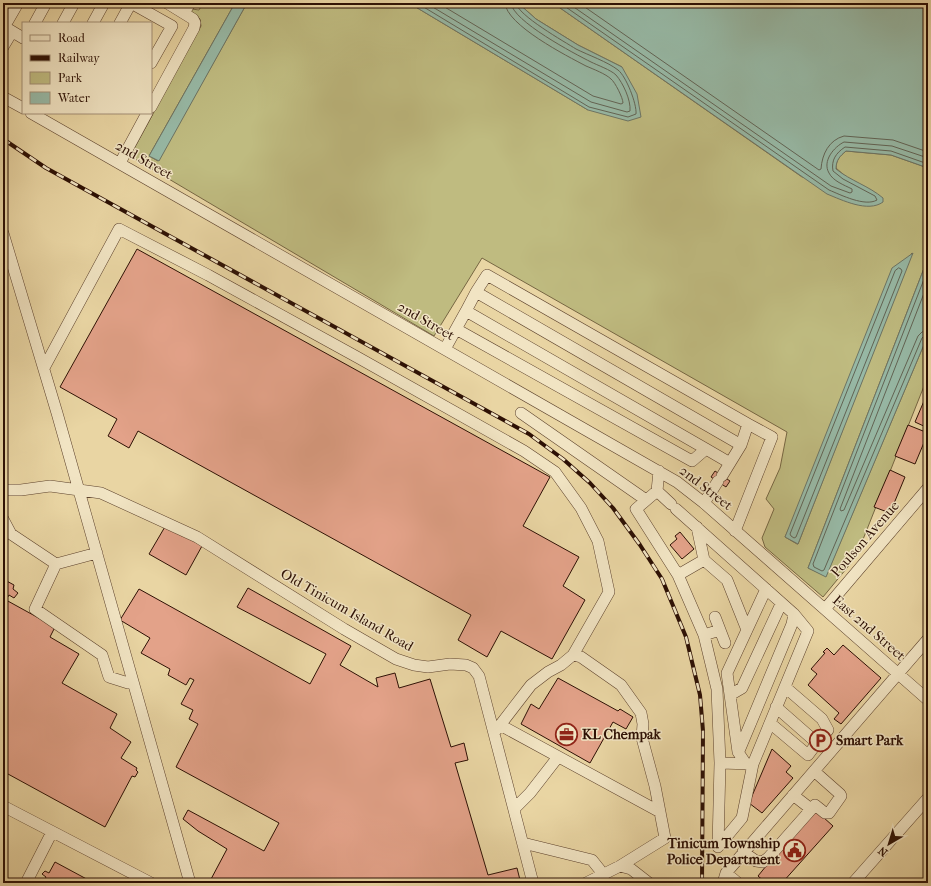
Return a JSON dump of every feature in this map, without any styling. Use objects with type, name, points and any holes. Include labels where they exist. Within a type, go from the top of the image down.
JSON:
[{"type":"street","points":[[3,47],[6,29],[18,3]]},
{"type":"street","points":[[36,22],[46,3]]},
{"type":"street","points":[[64,22],[74,3]]},
{"type":"street","points":[[94,22],[104,3]]},
{"type":"street","points":[[121,22],[131,3],[149,19],[172,26],[152,61]]},
{"type":"street","points":[[152,105],[194,28],[195,23],[193,19],[167,3]]},
{"type":"street","points":[[184,13],[190,3]]},
{"type":"street","points":[[6,29],[22,37]]},
{"type":"street","points":[[3,97],[22,107]]},
{"type":"street","name":"2nd Street","points":[[33,114],[677,482],[704,503],[790,578]]},
{"type":"street","points":[[120,163],[147,114]]},
{"type":"street","points":[[44,368],[120,229],[208,275],[524,451],[555,472],[581,508],[598,541],[609,592],[573,655],[531,685],[497,729],[558,757],[660,812]]},
{"type":"street","points":[[3,232],[44,368],[190,883]]},
{"type":"street","points":[[445,349],[487,275],[772,437],[735,531]]},
{"type":"street","points":[[476,292],[741,445]]},
{"type":"street","points":[[466,311],[730,463]]},
{"type":"street","points":[[456,329],[692,461],[706,449]]},
{"type":"street","points":[[521,413],[646,500]]},
{"type":"street","points":[[704,503],[741,445],[748,424]]},
{"type":"street","points":[[656,491],[794,614],[808,631],[770,723],[749,764],[742,818],[718,847],[720,763],[717,689],[704,635],[678,575],[636,509],[656,491],[659,471]]},
{"type":"street","name":"Old Tinicum Island Road","points":[[3,490],[21,490],[50,486],[101,493],[197,537],[344,629],[396,659],[414,665],[428,667],[450,664],[466,665],[473,668],[479,676],[497,729],[514,809],[533,883]]},
{"type":"street","name":"Poulson Avenue","points":[[825,609],[928,488]]},
{"type":"street","points":[[3,518],[11,534],[56,564],[96,553]]},
{"type":"street","points":[[697,527],[704,560],[727,580],[747,630]]},
{"type":"street","points":[[678,575],[704,560]]},
{"type":"street","points":[[56,564],[35,609],[102,655],[109,677],[128,683],[133,682]]},
{"type":"street","name":"East 2nd Street","points":[[790,578],[928,700]]},
{"type":"street","points":[[749,764],[738,752],[727,674],[766,589]]},
{"type":"street","points":[[730,695],[742,688],[782,604]]},
{"type":"street","points":[[738,752],[792,624],[794,614]]},
{"type":"street","points":[[715,617],[725,643]]},
{"type":"street","points":[[704,635],[720,630]]},
{"type":"street","points":[[738,883],[724,878],[743,852],[928,638]]},
{"type":"street","points":[[573,655],[581,657],[621,686],[641,713],[643,724],[642,738],[665,838],[620,866],[586,883]]},
{"type":"street","points":[[770,723],[808,755],[828,730],[822,719],[785,687]]},
{"type":"street","points":[[776,707],[817,743]]},
{"type":"street","points":[[514,809],[530,793],[558,757]]},
{"type":"street","points":[[720,763],[749,764]]},
{"type":"street","points":[[743,852],[756,861],[763,862],[815,805],[827,814],[841,799],[840,794],[814,771]]},
{"type":"street","points":[[793,795],[811,809]]},
{"type":"street","points":[[853,883],[928,798]]},
{"type":"street","points":[[3,806],[150,883]]},
{"type":"street","points":[[26,883],[52,832]]},
{"type":"street","points":[[523,843],[592,860],[600,870],[600,876]]},
{"type":"street","points":[[620,866],[631,869],[649,883]]},
{"type":"green space","points":[[203,3],[235,3],[149,156],[158,161],[247,3],[409,3],[588,110],[622,67],[578,45],[536,19],[518,3],[553,3],[802,177],[845,176],[836,168],[839,158],[846,151],[891,155],[928,168],[928,176],[926,179],[928,181],[928,258],[808,568],[826,576],[928,335],[928,376],[856,557],[823,597],[765,547],[762,538],[774,509],[766,499],[780,468],[787,432],[482,258],[434,336],[130,156],[201,26],[200,19],[191,11],[192,9],[199,10]],"holes":[[[912,253],[798,544],[785,537]]]},
{"type":"water","points":[[235,3],[247,3],[159,161],[149,156]]},
{"type":"water","points":[[409,3],[518,3],[536,19],[578,45],[622,67],[637,94],[641,117],[628,121],[588,110]]},
{"type":"water","points":[[553,3],[928,3],[928,168],[891,155],[846,151],[839,158],[836,169],[878,194],[883,198],[883,202],[877,205],[863,206],[847,202],[827,194]]},
{"type":"water","points":[[913,253],[798,544],[785,537],[892,268]]},
{"type":"water","points":[[928,258],[928,335],[826,577],[808,568]]},
{"type":"building","points":[[137,249],[550,477],[523,526],[579,557],[563,586],[585,600],[552,659],[501,631],[487,657],[458,640],[471,615],[138,431],[129,448],[108,436],[117,419],[60,387]]},
{"type":"building","points":[[924,401],[928,403],[928,428],[915,422]]},
{"type":"building","points":[[908,425],[928,433],[915,464],[895,456]]},
{"type":"building","points":[[890,470],[905,477],[890,513],[874,507]]},
{"type":"building","points":[[715,471],[730,481],[726,487],[711,477]]},
{"type":"building","points":[[166,525],[202,546],[186,575],[149,554]]},
{"type":"building","points":[[680,532],[694,549],[682,559],[670,545],[677,539],[675,536]]},
{"type":"building","points":[[3,579],[14,585],[13,589],[18,593],[14,598],[9,595],[6,600],[55,627],[50,637],[79,654],[62,683],[117,714],[110,728],[131,742],[121,758],[137,768],[136,770],[138,772],[135,777],[132,776],[105,827],[8,774],[3,782]]},
{"type":"building","points":[[248,588],[351,646],[340,665],[378,687],[376,678],[395,673],[399,688],[430,679],[451,747],[464,743],[468,760],[455,763],[488,875],[517,868],[520,880],[523,879],[524,883],[213,883],[210,881],[227,849],[198,831],[183,819],[188,810],[264,851],[279,823],[176,767],[198,724],[189,719],[193,710],[181,704],[194,680],[190,678],[186,685],[168,675],[170,669],[141,653],[150,638],[120,620],[139,589],[310,684],[326,654],[237,607]]},
{"type":"building","points":[[843,645],[881,678],[841,724],[834,719],[839,713],[808,685],[817,674],[811,669],[825,653],[823,652],[827,648],[834,655]]},
{"type":"building","points":[[558,678],[618,711],[620,709],[633,717],[626,729],[613,722],[590,763],[521,724],[531,704],[539,709]]},
{"type":"building","points":[[772,749],[791,766],[786,772],[793,778],[762,813],[749,803]]},
{"type":"building","name":"Tinicum Township Police Department","points":[[813,808],[833,826],[782,883],[766,883],[758,876]]},
{"type":"building","points":[[55,862],[94,883],[43,883],[46,877],[42,874],[45,871],[49,873]]},
{"type":"railway","points":[[3,139],[46,168],[529,434],[563,459],[590,483],[613,508],[640,545],[662,579],[686,637],[700,695],[703,731],[702,883]]},
{"type":"place","name":"KL Chempak","points":[[566,734]]},
{"type":"place","name":"Smart Park","points":[[820,740]]},
{"type":"place","name":"Tinicum Township Police Department","points":[[795,851]]}]
